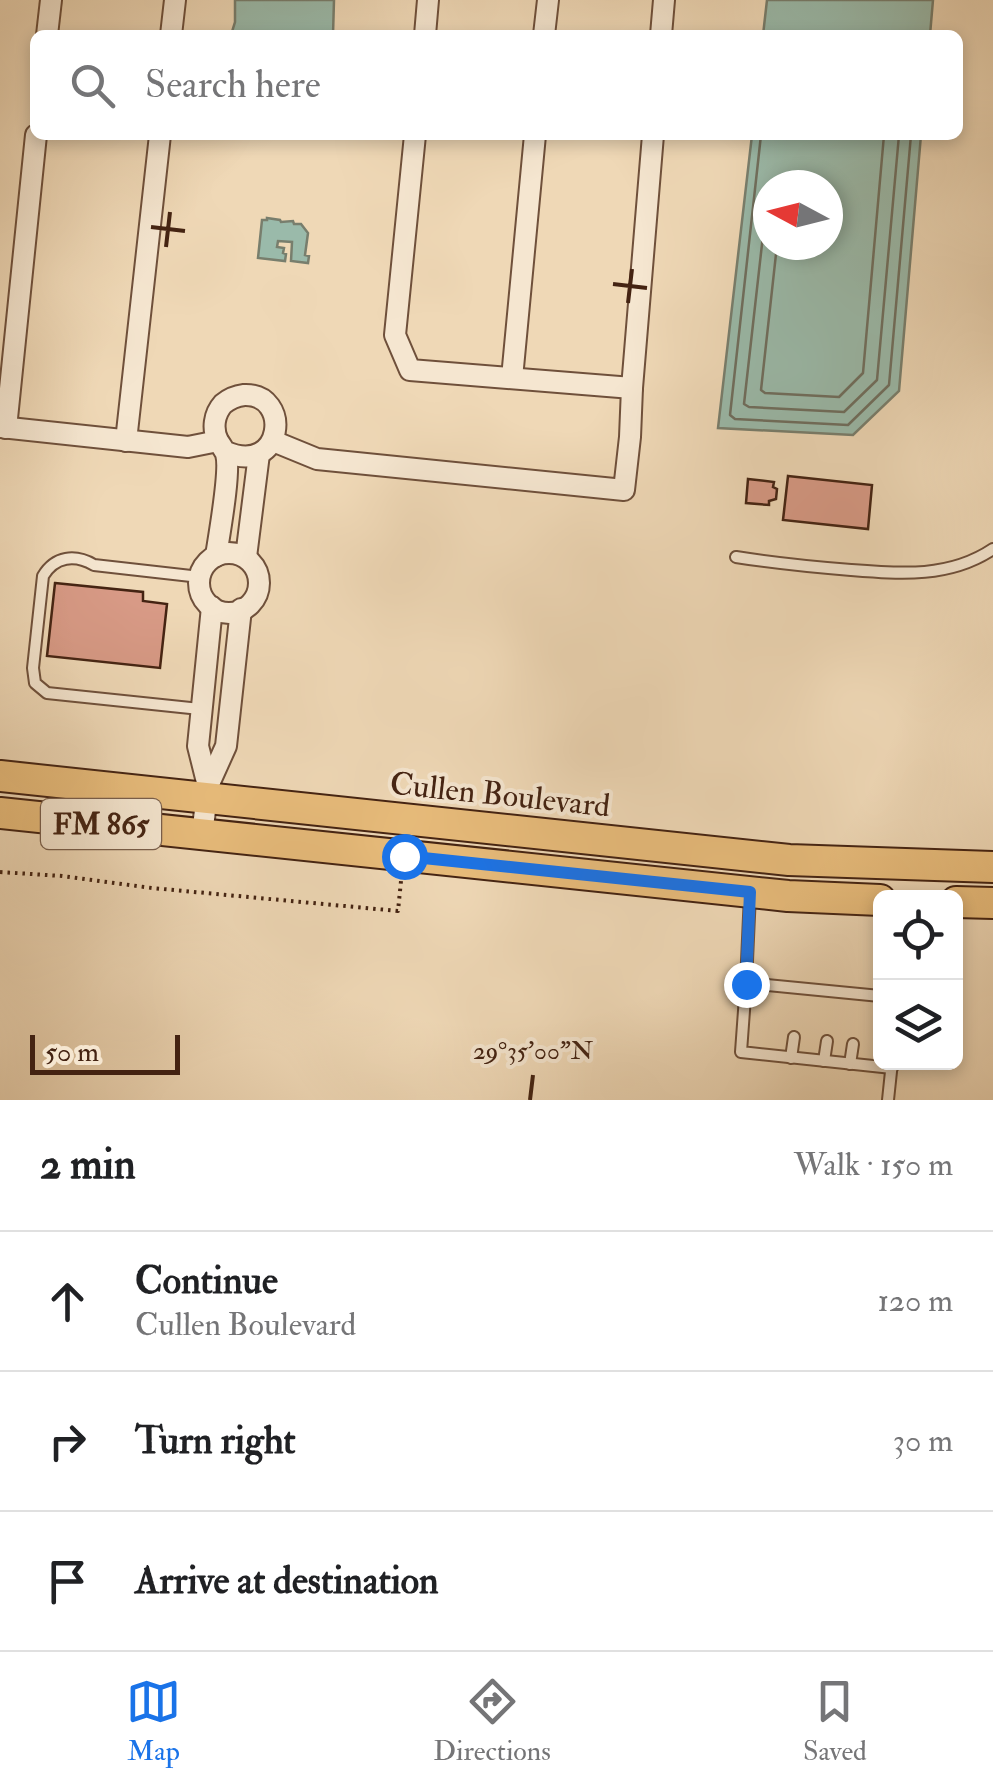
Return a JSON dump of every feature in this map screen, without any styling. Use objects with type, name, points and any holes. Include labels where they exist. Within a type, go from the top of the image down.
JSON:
[{"type":"main road","name":"Cullen Boulevard","points":[[0,776],[207,792],[790,860],[993,867]]},
{"type":"main road","name":"FM 865","points":[[0,813],[750,892],[873,900]]},
{"type":"main road","points":[[963,902],[993,902]]},
{"type":"street","points":[[47,30],[50,0]]},
{"type":"street","points":[[172,30],[175,0]]},
{"type":"street","points":[[425,30],[428,0]]},
{"type":"street","points":[[545,30],[548,0]]},
{"type":"street","points":[[661,30],[664,0]]},
{"type":"street","points":[[35,140],[3,427],[188,447],[222,447],[246,458],[266,447],[317,459],[624,490],[653,140]]},
{"type":"street","points":[[126,440],[159,140]]},
{"type":"street","points":[[414,140],[394,335],[410,370],[632,388]]},
{"type":"street","points":[[512,378],[535,140]]},
{"type":"street","points":[[216,556],[226,475],[214,424],[216,414],[230,399],[250,395],[260,398],[274,414],[276,424],[266,447],[246,558]]},
{"type":"street","points":[[226,553],[246,558],[259,583],[253,601],[228,613],[212,607],[200,590],[200,578],[208,562],[226,553]]},
{"type":"street","points":[[207,792],[198,746],[212,607]]},
{"type":"street","points":[[202,834],[207,792],[226,746],[241,609]]},
{"type":"lane","points":[[736,558],[898,574],[925,573],[953,568],[993,548]]},
{"type":"lane","points":[[200,578],[94,566],[80,558],[52,565],[43,576],[33,676],[47,693],[200,709]]},
{"type":"lane","points":[[750,892],[741,1052],[873,1065]]},
{"type":"lane","points":[[746,984],[831,996],[873,997]]},
{"type":"lane","points":[[792,1058],[794,1036]]},
{"type":"lane","points":[[824,1061],[826,1042]]},
{"type":"lane","points":[[850,1064],[852,1044]]},
{"type":"lane","points":[[888,1100],[891,1070]]},
{"type":"path","points":[[0,872],[398,911],[404,856]]},
{"type":"water","points":[[235,0],[334,0],[333,30],[233,30]]},
{"type":"water","points":[[767,0],[933,0],[930,30],[764,30]]},
{"type":"water","points":[[751,140],[921,140],[899,391],[853,435],[718,428]]},
{"type":"water","points":[[262,220],[301,224],[308,233],[308,263],[291,261],[292,242],[278,241],[277,247],[284,248],[285,261],[258,258]]},
{"type":"building","points":[[788,476],[872,485],[868,529],[783,520]]},
{"type":"building","points":[[748,479],[774,482],[776,499],[769,501],[769,505],[746,503]]},
{"type":"building","points":[[55,583],[143,592],[143,601],[167,604],[160,668],[47,656]]},
{"type":"route","points":[[404,856],[750,892],[746,984]]}]
